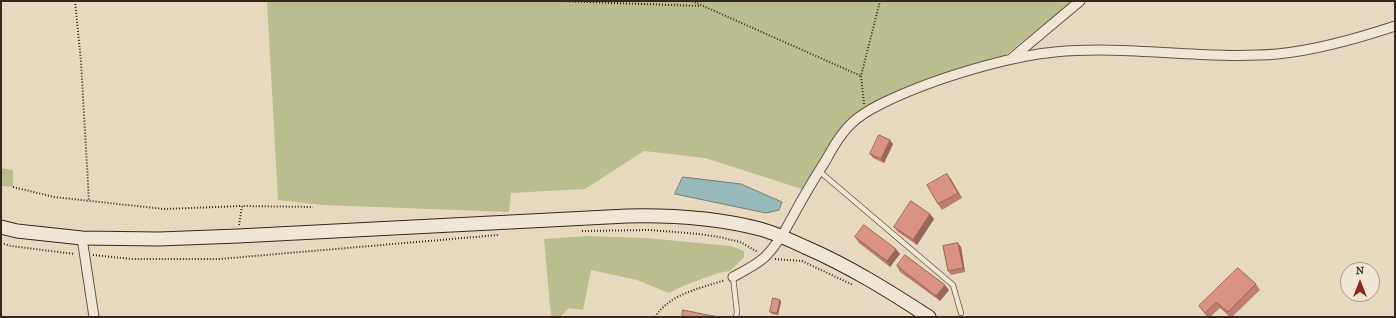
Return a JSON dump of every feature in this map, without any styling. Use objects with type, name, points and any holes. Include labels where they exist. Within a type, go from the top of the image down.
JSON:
[{"type":"main road","points":[[1,227],[17,231],[82,238],[159,239],[652,216],[710,220],[760,229],[782,236],[849,268],[929,317]]},
{"type":"street","points":[[1010,60],[1080,1]]},
{"type":"street","points":[[733,278],[766,256],[782,236],[819,171],[841,136],[852,123],[864,114],[890,100],[926,84],[1010,60],[1056,52],[1089,50],[1249,55],[1277,54],[1337,44],[1395,26]]},
{"type":"street","points":[[82,238],[83,255],[94,317]]},
{"type":"lane","points":[[819,171],[953,285],[961,313]]},
{"type":"lane","points":[[733,278],[737,312],[736,317]]},
{"type":"path","points":[[75,1],[81,62],[89,201]]},
{"type":"path","points":[[557,1],[700,6]]},
{"type":"path","points":[[692,1],[700,6],[861,76]]},
{"type":"path","points":[[864,114],[861,76],[880,1]]},
{"type":"path","points":[[13,187],[54,197],[164,209],[242,206],[313,207]]},
{"type":"path","points":[[238,236],[242,206]]},
{"type":"path","points":[[579,231],[650,230],[719,237],[740,242],[766,256],[776,259],[802,261],[856,286]]},
{"type":"path","points":[[1,243],[11,246],[83,255],[132,259],[219,259],[502,235]]},
{"type":"path","points":[[655,317],[661,308],[682,294],[733,278]]},
{"type":"green space","points":[[267,1],[1074,1],[999,60],[878,102],[835,139],[802,189],[705,158],[644,151],[585,189],[511,193],[509,212],[323,205],[278,200]]},
{"type":"green space","points":[[1,168],[13,170],[13,187],[1,186]]},
{"type":"green space","points":[[587,236],[646,238],[731,246],[744,251],[744,257],[730,271],[718,273],[669,293],[637,280],[591,270],[583,310],[569,308],[560,317],[551,317],[544,239]]},
{"type":"water","points":[[683,177],[741,184],[782,202],[779,210],[766,213],[675,194]]},
{"type":"building","points":[[879,135],[890,140],[881,159],[870,154]]},
{"type":"building","points":[[947,174],[958,193],[938,204],[927,185]]},
{"type":"building","points":[[911,201],[930,214],[913,240],[894,227]]},
{"type":"building","points":[[864,225],[896,249],[887,261],[855,237]]},
{"type":"building","points":[[958,243],[963,268],[948,271],[943,246]]},
{"type":"building","points":[[905,255],[945,285],[936,296],[897,266]]},
{"type":"building","points":[[1238,268],[1256,284],[1228,312],[1216,302],[1205,313],[1199,306]]},
{"type":"building","points":[[773,298],[780,300],[777,313],[770,312]]},
{"type":"building","points":[[683,310],[718,317],[682,317]]}]
